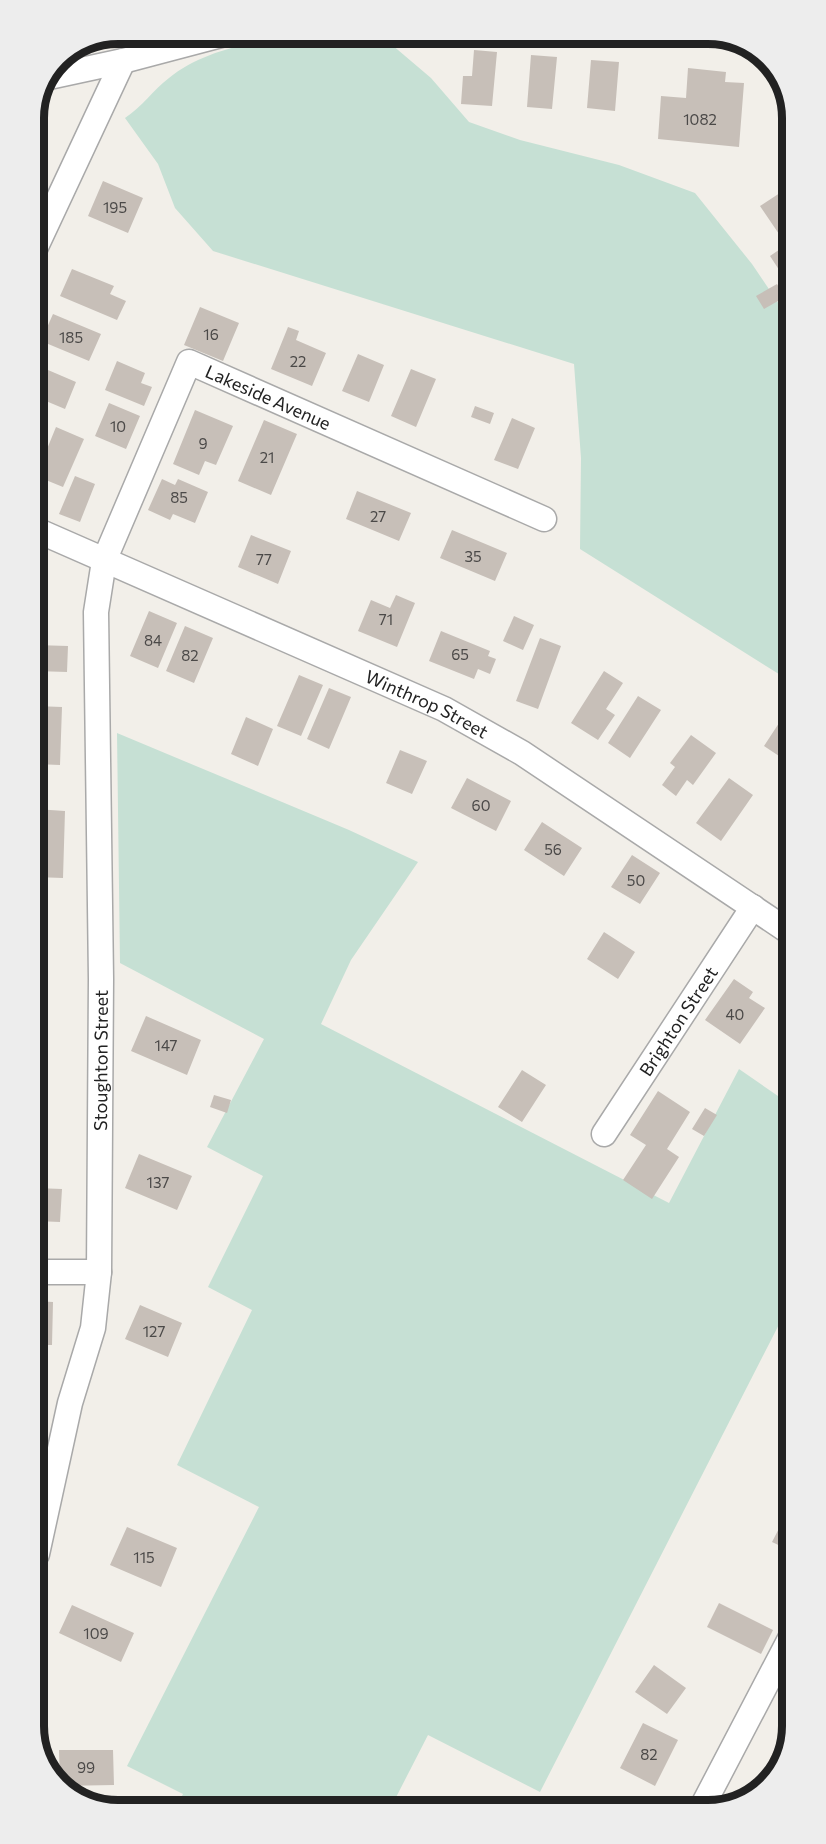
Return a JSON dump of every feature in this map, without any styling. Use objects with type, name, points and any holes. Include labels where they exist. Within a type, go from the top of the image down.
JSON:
[{"type":"street","points":[[56,75],[123,62],[192,43]]},
{"type":"street","points":[[44,230],[123,62]]},
{"type":"street","name":"Lakeside Avenue","points":[[104,561],[189,362],[544,519]]},
{"type":"street","name":"Winthrop Street","points":[[44,534],[444,709],[522,753],[782,927]]},
{"type":"street","name":"Stoughton Street","points":[[44,1522],[70,1403],[93,1328],[99,1272],[101,979],[96,612],[104,561]]},
{"type":"street","name":"Brighton Street","points":[[604,1134],[753,908]]},
{"type":"street","points":[[44,1272],[99,1272]]},
{"type":"street","points":[[706,1800],[782,1654]]},
{"type":"green space","points":[[390,43],[431,78],[469,122],[520,140],[619,165],[695,193],[752,264],[782,309],[782,676],[580,549],[581,458],[574,364],[213,251],[175,208],[158,164],[125,118],[169,78],[185,67],[203,58],[242,45]]},
{"type":"green space","points":[[117,733],[349,830],[418,862],[351,960],[321,1024],[669,1203],[739,1069],[782,1099],[782,1319],[540,1792],[428,1735],[395,1800],[180,1800],[183,1794],[127,1766],[259,1507],[177,1465],[252,1310],[208,1287],[263,1176],[207,1147],[264,1039],[120,963]]},
{"type":"building","points":[[474,50],[497,52],[492,106],[461,104],[463,76],[472,76]]},
{"type":"building","points":[[531,55],[557,57],[552,109],[527,107]]},
{"type":"building","points":[[591,60],[619,62],[615,111],[587,108]]},
{"type":"building","points":[[688,68],[726,72],[725,82],[744,83],[739,147],[658,139],[661,96],[686,98]]},
{"type":"building","points":[[103,181],[143,198],[128,233],[88,216]]},
{"type":"building","points":[[782,192],[782,232],[779,234],[760,206]]},
{"type":"building","points":[[782,248],[782,274],[770,256]]},
{"type":"building","points":[[72,269],[114,286],[110,294],[126,301],[117,320],[60,296]]},
{"type":"building","points":[[777,284],[782,292],[782,299],[764,309],[756,296]]},
{"type":"building","points":[[200,307],[239,323],[223,361],[184,345]]},
{"type":"building","points":[[53,314],[101,334],[89,361],[44,342],[44,334]]},
{"type":"building","points":[[288,327],[299,331],[296,340],[326,353],[312,386],[271,369]]},
{"type":"building","points":[[358,354],[384,365],[369,402],[342,391]]},
{"type":"building","points":[[117,361],[145,373],[141,383],[152,387],[144,406],[105,390]]},
{"type":"building","points":[[44,368],[76,382],[65,409],[44,400]]},
{"type":"building","points":[[411,369],[436,379],[416,427],[391,416]]},
{"type":"building","points":[[109,403],[140,416],[126,449],[95,436]]},
{"type":"building","points":[[475,406],[494,413],[490,424],[471,417]]},
{"type":"building","points":[[195,410],[233,426],[216,465],[205,461],[199,475],[173,464]]},
{"type":"building","points":[[512,418],[535,428],[518,469],[494,460]]},
{"type":"building","points":[[264,420],[297,434],[271,495],[238,481]]},
{"type":"building","points":[[56,427],[84,439],[63,487],[44,479],[44,456]]},
{"type":"building","points":[[75,476],[95,484],[80,522],[59,514]]},
{"type":"building","points":[[162,479],[175,485],[178,479],[208,492],[195,523],[173,514],[170,520],[148,510]]},
{"type":"building","points":[[357,491],[411,513],[399,541],[346,519]]},
{"type":"building","points":[[452,530],[507,553],[495,581],[440,558]]},
{"type":"building","points":[[251,535],[291,551],[278,584],[238,567]]},
{"type":"building","points":[[396,595],[415,603],[397,647],[358,631],[371,600],[390,608]]},
{"type":"building","points":[[149,611],[177,623],[158,668],[130,656]]},
{"type":"building","points":[[514,616],[534,625],[523,650],[503,641]]},
{"type":"building","points":[[185,626],[213,638],[194,683],[166,671]]},
{"type":"building","points":[[441,631],[490,651],[488,656],[496,659],[490,674],[478,669],[474,679],[429,661]]},
{"type":"building","points":[[540,638],[561,646],[538,709],[516,701]]},
{"type":"building","points":[[44,645],[68,646],[67,672],[44,671]]},
{"type":"building","points":[[604,671],[623,683],[606,709],[615,715],[598,740],[571,723]]},
{"type":"building","points":[[299,675],[323,685],[301,736],[277,726]]},
{"type":"building","points":[[329,688],[351,697],[329,749],[307,739]]},
{"type":"building","points":[[638,696],[661,710],[630,758],[608,743]]},
{"type":"building","points":[[44,706],[62,707],[60,765],[44,764]]},
{"type":"building","points":[[246,717],[273,729],[258,766],[231,754]]},
{"type":"building","points":[[782,721],[782,751],[779,756],[764,746]]},
{"type":"building","points":[[691,735],[716,753],[693,785],[687,780],[676,796],[662,785],[675,767],[670,763]]},
{"type":"building","points":[[400,750],[427,761],[412,794],[386,783]]},
{"type":"building","points":[[467,778],[511,801],[496,831],[451,808]]},
{"type":"building","points":[[729,778],[753,795],[721,841],[696,823]]},
{"type":"building","points":[[44,810],[65,811],[63,878],[44,877]]},
{"type":"building","points":[[542,822],[582,848],[564,876],[524,850]]},
{"type":"building","points":[[632,855],[660,873],[640,904],[611,887]]},
{"type":"building","points":[[604,932],[635,952],[618,979],[587,959]]},
{"type":"building","points":[[734,979],[753,992],[749,998],[765,1008],[740,1044],[705,1020]]},
{"type":"building","points":[[146,1016],[201,1040],[187,1075],[131,1051]]},
{"type":"building","points":[[522,1070],[546,1085],[522,1122],[498,1107]]},
{"type":"building","points":[[658,1091],[690,1112],[667,1149],[679,1157],[652,1199],[623,1180],[646,1145],[630,1135]]},
{"type":"building","points":[[214,1095],[231,1100],[227,1113],[210,1107]]},
{"type":"building","points":[[705,1108],[717,1115],[704,1136],[692,1129]]},
{"type":"building","points":[[139,1154],[192,1176],[177,1210],[125,1188]]},
{"type":"building","points":[[44,1188],[62,1189],[60,1222],[44,1221]]},
{"type":"building","points":[[44,1301],[53,1302],[52,1345],[44,1345]]},
{"type":"building","points":[[140,1305],[182,1323],[168,1357],[125,1339]]},
{"type":"building","points":[[782,1523],[782,1547],[772,1542]]},
{"type":"building","points":[[127,1527],[177,1548],[161,1587],[110,1565]]},
{"type":"building","points":[[719,1603],[773,1630],[761,1654],[707,1627]]},
{"type":"building","points":[[72,1605],[134,1633],[121,1662],[59,1633]]},
{"type":"building","points":[[654,1665],[686,1688],[667,1714],[635,1692]]},
{"type":"building","points":[[643,1723],[678,1740],[655,1786],[620,1768]]},
{"type":"building","points":[[779,1739],[781,1740],[773,1764],[768,1763]]},
{"type":"building","points":[[59,1750],[113,1750],[114,1785],[73,1786],[60,1773]]}]
